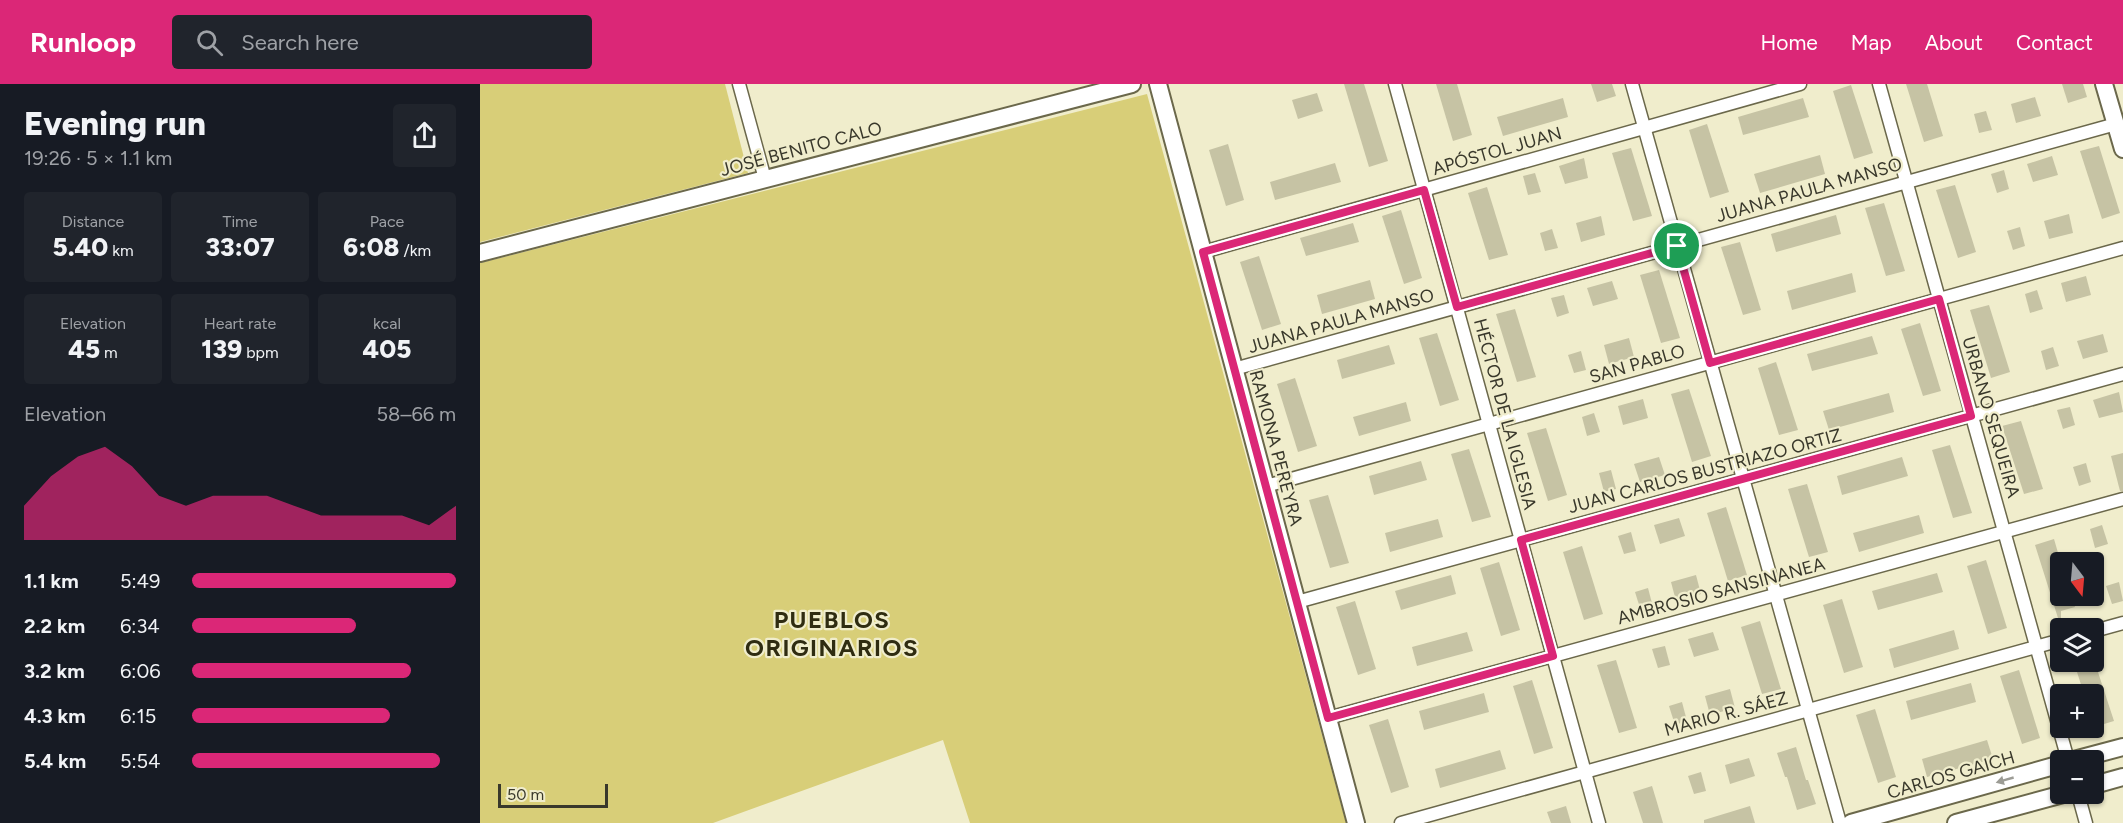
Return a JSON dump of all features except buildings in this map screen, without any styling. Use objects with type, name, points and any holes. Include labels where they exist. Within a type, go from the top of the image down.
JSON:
[{"type":"street","points":[[739,84],[765,179]]},
{"type":"street","name":"JOSÉ BENITO CALO","points":[[480,253],[1128,84]]},
{"type":"street","name":"RAMONA PEREYRA","points":[[1158,84],[1356,823]]},
{"type":"street","name":"HÉCTOR DE LA IGLESIA","points":[[1395,84],[1599,823]]},
{"type":"street","points":[[1632,84],[1840,823]]},
{"type":"street","name":"APÓSTOL JUAN","points":[[1203,252],[1800,84]]},
{"type":"street","name":"URBANO SEQUEIRA","points":[[1879,84],[2065,750]]},
{"type":"street","points":[[2104,84],[2123,149]]},
{"type":"street","name":"JUANA PAULA MANSO","points":[[1234,369],[2116,124]]},
{"type":"street","name":"SAN PABLO","points":[[1266,486],[2123,248]]},
{"type":"street","name":"JUAN CARLOS BUSTRIAZO ORTIZ","points":[[1296,602],[2123,374]]},
{"type":"street","name":"AMBROSIO SANSINANEA","points":[[1328,718],[2123,499]]},
{"type":"street","points":[[2104,628],[2123,623]]},
{"type":"street","name":"MARIO R. SÁEZ","points":[[1401,823],[2050,643]]},
{"type":"street","points":[[2104,752],[2123,747]]},
{"type":"street","name":"CARLOS GAICH","points":[[1851,823],[2050,767]]},
{"type":"street","points":[[2104,782],[2123,777]]},
{"type":"street","points":[[1956,823],[2050,798]]},
{"type":"street","points":[[2081,804],[2086,823]]},
{"type":"shaded area","points":[[480,84],[725,84],[748,173],[480,242]]},
{"type":"shaded area","points":[[1147,94],[1346,823],[970,823],[943,740],[713,823],[480,823],[480,263]]},
{"type":"district","name":"PUEBLOS ORIGINARIOS","points":[[832,634]]},
{"type":"route","points":[[1424,190],[1457,307],[1677,246],[1710,363],[1939,299],[1971,416],[1521,540],[1553,656],[1328,718],[1203,252],[1424,190]]}]
